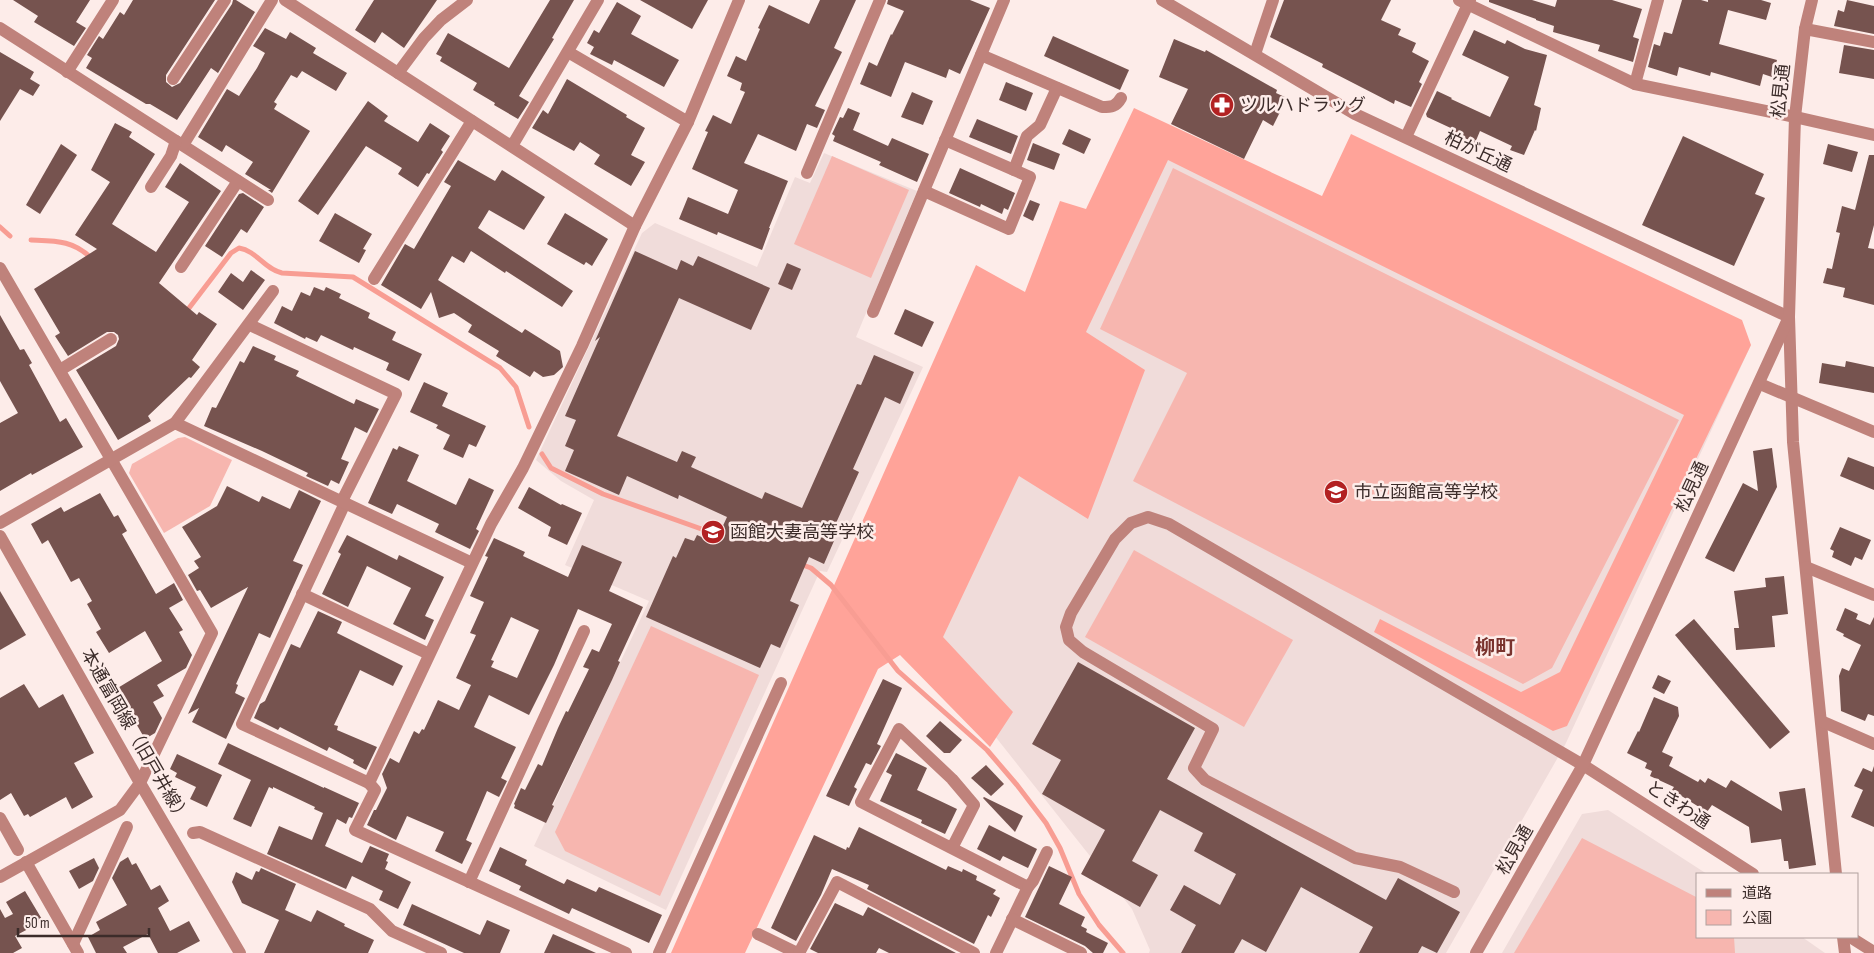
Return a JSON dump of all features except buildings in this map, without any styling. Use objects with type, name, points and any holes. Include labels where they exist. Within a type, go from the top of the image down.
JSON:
[{"type":"street","points":[[67,72],[113,0]]},
{"type":"street","points":[[173,79],[225,0]]},
{"type":"street","points":[[151,188],[272,0]]},
{"type":"street","points":[[285,0],[635,226]]},
{"type":"street","points":[[398,73],[424,38],[441,20],[467,0]]},
{"type":"street","points":[[512,146],[598,0]]},
{"type":"street","points":[[368,783],[491,524],[523,468],[582,346],[635,226],[688,122],[739,0]]},
{"type":"street","points":[[807,173],[880,0]]},
{"type":"street","points":[[872,312],[1004,0]]},
{"type":"street","name":"柏が丘通","points":[[1162,0],[1355,114],[1789,318]]},
{"type":"street","points":[[1255,54],[1273,0]]},
{"type":"street","points":[[1635,84],[1658,0]]},
{"type":"street","name":"松見通","points":[[1476,953],[1583,765],[1789,318],[1795,117],[1805,28],[1812,0]]},
{"type":"street","points":[[1406,137],[1466,1],[1635,84],[1874,135]]},
{"type":"street","points":[[0,28],[268,200]]},
{"type":"street","points":[[1805,28],[1874,42]]},
{"type":"street","points":[[568,52],[688,122]]},
{"type":"street","points":[[981,55],[1102,106],[1114,106],[1121,98]]},
{"type":"street","points":[[1014,170],[1027,136],[1040,124],[1057,88]]},
{"type":"street","points":[[374,279],[472,121]]},
{"type":"street","points":[[924,191],[1009,230],[1030,177],[945,140]]},
{"type":"street","points":[[181,267],[238,181]]},
{"type":"street","points":[[0,268],[212,633],[140,783],[120,810],[0,876]]},
{"type":"street","points":[[0,523],[175,423],[250,325],[273,291]]},
{"type":"street","points":[[1789,318],[1793,442],[1836,873]]},
{"type":"street","points":[[250,325],[396,394],[343,502],[242,724],[368,783],[375,790],[355,830],[626,953]]},
{"type":"street","points":[[60,370],[111,339]]},
{"type":"street","points":[[1760,384],[1874,432]]},
{"type":"street","points":[[175,423],[472,563]]},
{"type":"street","name":"ときわ通","points":[[1454,892],[1400,867],[1355,858],[1205,780],[1194,768],[1214,729],[1084,652],[1070,640],[1066,627],[1071,613],[1115,539],[1131,523],[1148,517],[1169,524],[1583,765],[1751,873]]},
{"type":"street","name":"本通富岡線（旧戸井線）","points":[[0,536],[140,783],[240,953]]},
{"type":"street","points":[[1806,567],[1874,595]]},
{"type":"street","points":[[302,594],[429,654]]},
{"type":"street","points":[[469,882],[584,631]]},
{"type":"street","points":[[659,953],[780,683]]},
{"type":"street","points":[[1821,722],[1874,744]]},
{"type":"street","points":[[952,848],[974,805],[952,779],[899,730],[861,802],[1028,887]]},
{"type":"street","points":[[0,818],[18,850]]},
{"type":"street","points":[[75,949],[127,828]]},
{"type":"street","points":[[193,833],[200,832],[370,909],[392,931],[441,953]]},
{"type":"street","points":[[996,953],[1047,852]]},
{"type":"street","points":[[26,862],[75,949]]},
{"type":"street","points":[[758,934],[798,953],[836,882],[974,953]]},
{"type":"street","points":[[1012,919],[1081,953]]},
{"type":"street","points":[[1843,938],[1845,953]]},
{"type":"street","points":[[1852,938],[1874,952]]},
{"type":"shaded area","points":[[1134,108],[1322,196],[1351,134],[1742,320],[1751,345],[1567,726],[1553,731],[1374,632],[1380,619],[1521,692],[1560,672],[1684,415],[1168,160],[1086,332],[1145,370],[1088,519],[1019,476],[943,637],[1013,712],[990,747],[900,655],[878,669],[745,953],[671,953],[976,265],[1025,292],[1060,201],[1086,209]]},
{"type":"shaded area","name":"市立函館高等学校","points":[[1164,133],[1322,205],[1751,345],[1565,745],[1446,953],[1149,953],[1150,950],[1132,909],[918,639]]},
{"type":"shaded area","name":"函館大妻高等学校","points":[[824,153],[917,191],[856,337],[923,367],[827,572],[820,571],[666,910],[534,846],[649,601],[565,565],[594,500],[561,481],[536,460],[642,233],[655,223],[757,267],[795,177],[810,183]]},
{"type":"shaded area","points":[[1608,810],[1705,873],[1696,873],[1696,938],[1803,938],[1825,953],[1502,953],[1582,814]]},
{"type":"green space","points":[[832,156],[909,190],[871,278],[794,244]]},
{"type":"green space","points":[[1173,168],[1679,420],[1552,668],[1523,684],[1133,481],[1187,373],[1100,329]]},
{"type":"green space","points":[[185,437],[232,460],[210,506],[164,533],[129,473],[132,464],[178,438]]},
{"type":"green space","points":[[1134,550],[1293,640],[1244,727],[1085,637]]},
{"type":"green space","points":[[651,626],[759,675],[660,896],[565,851],[555,832]]},
{"type":"green space","points":[[1582,838],[1696,897],[1696,938],[1734,938],[1735,953],[1514,953]]},
{"type":"waterway","points":[[0,227],[10,236]]},
{"type":"waterway","points":[[31,240],[56,241],[70,245],[91,258]]},
{"type":"waterway","points":[[186,312],[231,253],[239,248],[251,253],[270,268],[282,273],[353,277],[500,368],[516,387],[529,427]]},
{"type":"waterway","points":[[542,454],[551,468],[603,494],[724,537]]},
{"type":"waterway","points":[[800,564],[811,568],[831,585],[898,671],[987,750],[1017,785],[1046,823],[1060,848],[1079,894],[1099,925],[1123,953]]},
{"type":"place","name":"ツルハドラッグ","points":[[1222,105]]},
{"type":"place","name":"市立函館高等学校","points":[[1336,492]]},
{"type":"place","name":"函館大妻高等学校","points":[[713,532]]},
{"type":"district","name":"柳町","points":[[1495,648]]}]
